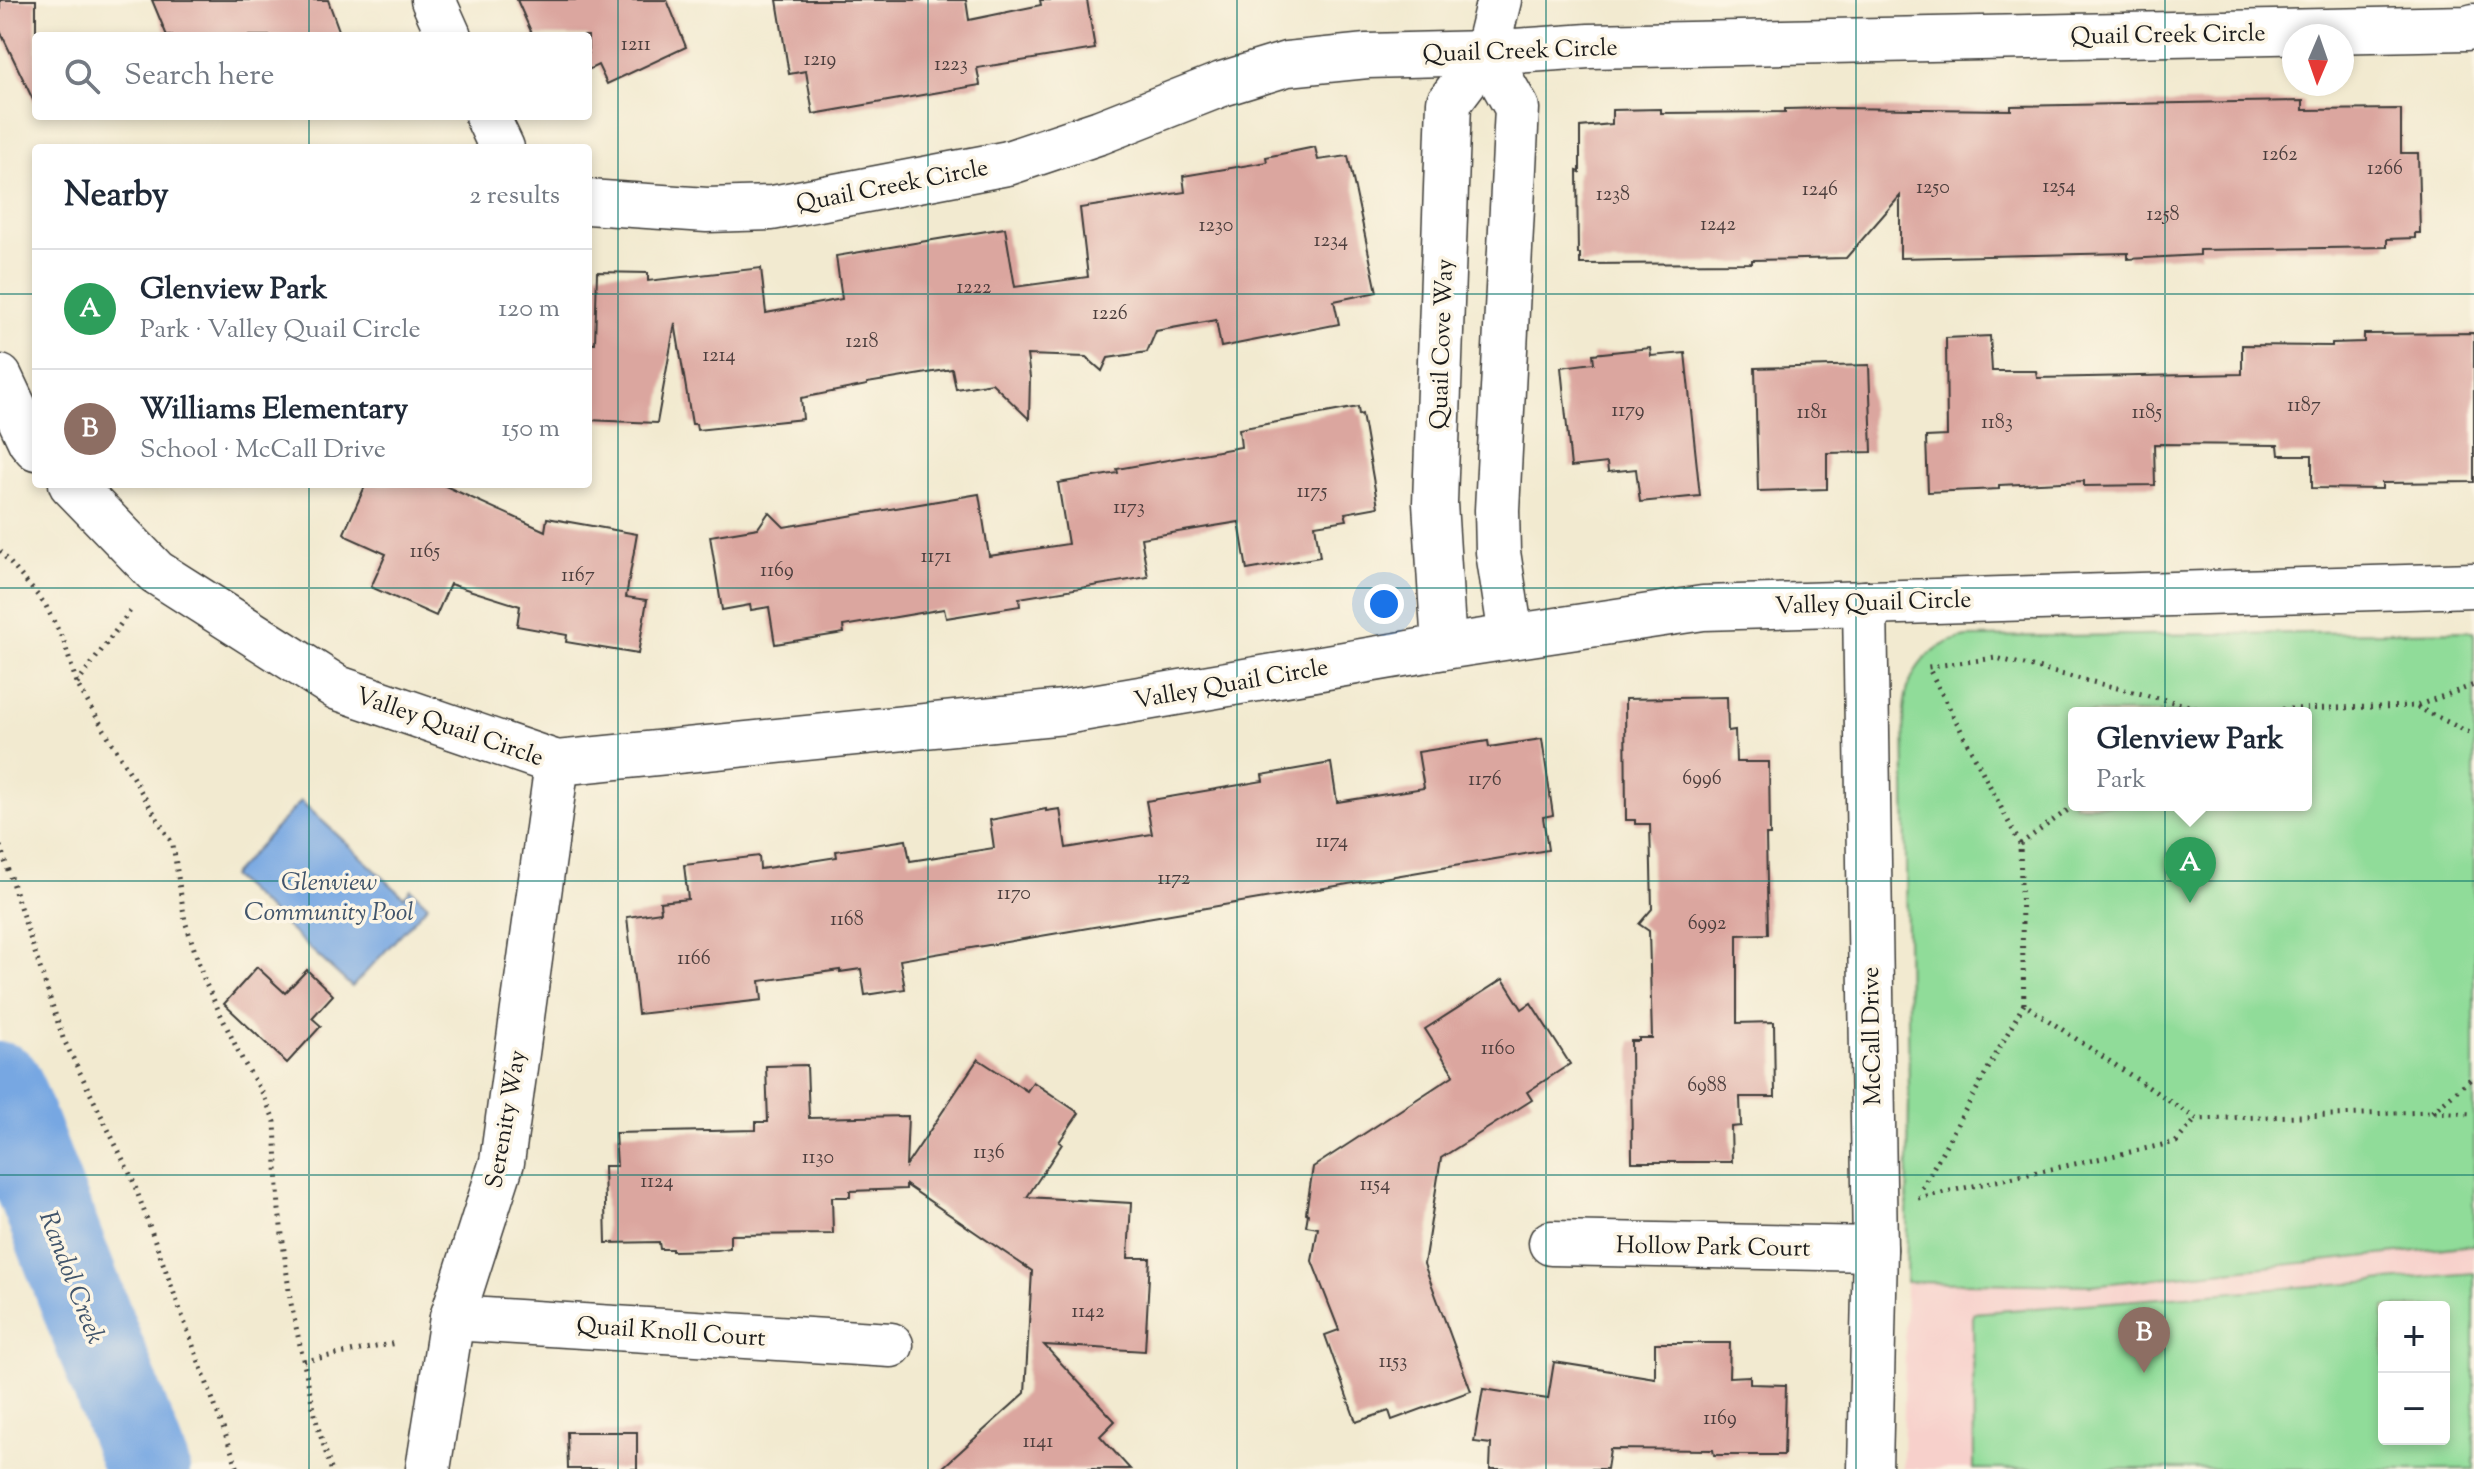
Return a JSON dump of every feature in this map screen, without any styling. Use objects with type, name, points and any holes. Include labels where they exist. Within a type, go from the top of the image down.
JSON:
[{"type":"street","points":[[433,0],[447,32]]},
{"type":"street","name":"Quail Cove Way","points":[[1444,647],[1435,503],[1449,102],[1486,53],[1499,0]]},
{"type":"street","name":"Quail Creek Circle","points":[[592,202],[707,210],[772,208],[1008,163],[1100,132],[1222,84],[1287,64],[1367,56],[1589,46],[2474,26]]},
{"type":"street","points":[[1486,53],[1517,108],[1497,510],[1498,552],[1511,636]]},
{"type":"street","points":[[489,120],[500,144]]},
{"type":"street","points":[[0,377],[32,443]]},
{"type":"street","name":"Valley Quail Circle","points":[[75,488],[156,572],[338,688],[557,763],[1064,712],[1511,636],[1703,608],[2474,585]]},
{"type":"street","name":"McCall Drive","points":[[1865,603],[1875,1249],[1870,1469]]},
{"type":"street","name":"Serenity Way","points":[[428,1469],[452,1318],[502,1162],[557,763]]},
{"type":"street","name":"Hollow Park Court","points":[[1551,1243],[1875,1249]]},
{"type":"street","name":"Quail Knoll Court","points":[[452,1318],[891,1345]]},
{"type":"path","points":[[0,551],[45,604],[64,642],[77,684],[173,845],[185,921],[205,982],[275,1122],[279,1210],[290,1299],[317,1424],[331,1469]]},
{"type":"path","points":[[77,684],[130,611]]},
{"type":"path","points":[[2189,707],[1996,658],[1928,667],[2020,844],[2024,1004],[1916,1198],[2176,1142],[2196,1119]]},
{"type":"path","points":[[2312,709],[2416,706],[2474,685]]},
{"type":"path","points":[[2416,706],[2474,735]]},
{"type":"path","points":[[2020,844],[2068,810]]},
{"type":"path","points":[[0,846],[63,1038],[132,1178],[238,1469]]},
{"type":"path","points":[[2024,1004],[2196,1119],[2432,1112],[2474,1114]]},
{"type":"path","points":[[2432,1112],[2474,1076]]},
{"type":"path","points":[[304,1361],[396,1343]]},
{"type":"shaded area","points":[[2474,1245],[2474,1469],[1903,1469],[1906,1282],[2092,1285]]},
{"type":"green space","points":[[2474,631],[2474,1245],[2092,1285],[1906,1282],[1909,1097],[1904,710],[1910,683],[1922,662],[1930,653],[1966,637]]},
{"type":"green space","points":[[2474,1273],[2474,1469],[1974,1469],[1973,1313]]},
{"type":"water","name":"Glenview Community Pool","points":[[301,801],[404,897],[411,889],[428,905],[352,987],[231,876]]},
{"type":"building","points":[[0,0],[36,0],[36,32],[32,32],[32,98],[0,31]]},
{"type":"building","points":[[152,0],[328,0],[340,32],[165,32]]},
{"type":"building","points":[[517,0],[667,0],[686,47],[607,84],[598,65],[592,68],[592,32],[531,32]]},
{"type":"building","points":[[777,0],[966,0],[969,20],[1041,5],[1040,0],[1087,0],[1095,49],[977,68],[980,85],[813,114],[806,71],[789,74]]},
{"type":"building","points":[[2303,101],[2303,110],[2401,109],[2401,153],[2418,153],[2420,233],[2415,233],[2415,238],[2387,239],[2387,247],[2200,250],[2200,255],[2128,259],[2128,253],[1900,258],[1900,196],[1846,258],[1752,260],[1752,263],[1580,264],[1577,171],[1580,172],[1580,127],[1612,124],[1612,110],[1661,109],[1661,113],[1785,112],[1785,109],[1831,108],[2011,110],[2011,106]]},
{"type":"building","points":[[1315,147],[1318,160],[1348,156],[1377,292],[1334,301],[1339,324],[1221,347],[1216,320],[1156,331],[1147,352],[1108,358],[1102,371],[1086,357],[1027,355],[1029,419],[992,383],[956,389],[952,369],[801,398],[803,419],[697,430],[696,424],[692,424],[675,323],[657,423],[592,420],[592,343],[595,343],[597,272],[648,273],[648,281],[761,268],[766,313],[842,299],[836,256],[1005,228],[1015,287],[1088,277],[1080,208],[1185,192],[1183,176],[1267,162],[1266,157]]},
{"type":"building","points":[[2474,333],[2474,482],[2382,483],[2382,489],[2312,488],[2312,455],[2279,455],[2278,445],[2154,444],[2155,485],[2084,486],[2084,481],[1928,492],[1926,437],[1947,436],[1946,338],[1990,336],[1992,371],[2036,371],[2037,378],[2242,374],[2242,345],[2332,346],[2332,343],[2364,342],[2364,334]]},
{"type":"building","points":[[1650,348],[1651,356],[1685,353],[1700,496],[1640,502],[1636,469],[1608,472],[1607,463],[1571,467],[1561,367],[1594,363],[1593,354]]},
{"type":"building","points":[[1869,365],[1872,452],[1827,453],[1827,489],[1758,491],[1755,368]]},
{"type":"building","points":[[1358,407],[1359,415],[1362,414],[1378,507],[1345,513],[1347,520],[1315,525],[1320,557],[1247,570],[1239,522],[1141,538],[1148,577],[1019,598],[1020,606],[946,618],[944,609],[843,626],[844,633],[775,644],[769,607],[751,610],[750,605],[722,610],[710,536],[758,528],[769,512],[784,527],[979,494],[989,556],[1068,544],[1058,483],[1241,447],[1239,429]]},
{"type":"building","points":[[364,488],[450,488],[545,531],[547,518],[637,534],[626,597],[647,600],[638,654],[566,642],[567,635],[517,626],[520,606],[450,584],[436,616],[371,587],[386,554],[344,533]]},
{"type":"building","points":[[1727,697],[1728,731],[1735,730],[1736,762],[1769,762],[1770,835],[1766,835],[1768,934],[1737,935],[1737,1023],[1774,1022],[1775,1097],[1740,1097],[1741,1126],[1731,1127],[1732,1162],[1632,1162],[1631,1041],[1652,1038],[1649,931],[1639,924],[1652,909],[1650,824],[1635,824],[1635,820],[1626,820],[1625,699]]},
{"type":"building","points":[[1542,739],[1553,815],[1543,817],[1548,850],[900,960],[905,989],[865,995],[861,969],[840,970],[760,981],[762,1000],[638,1014],[627,917],[661,912],[660,902],[688,899],[684,865],[759,856],[760,869],[837,857],[836,851],[906,840],[910,861],[994,848],[990,820],[1046,809],[1060,809],[1066,848],[1152,834],[1146,801],[1263,781],[1262,775],[1331,763],[1337,802],[1424,788],[1418,752],[1488,741],[1489,747]]},
{"type":"building","points":[[257,967],[285,993],[307,970],[333,995],[312,1018],[321,1026],[287,1063],[224,1004]]},
{"type":"building","points":[[1503,979],[1522,1009],[1531,1003],[1570,1064],[1527,1092],[1532,1100],[1441,1158],[1424,1264],[1471,1391],[1392,1420],[1389,1411],[1356,1422],[1325,1335],[1339,1330],[1312,1261],[1318,1228],[1306,1226],[1313,1167],[1454,1075],[1425,1029]]},
{"type":"building","points":[[978,1059],[1027,1091],[1033,1082],[1079,1113],[1027,1197],[1131,1203],[1128,1258],[1150,1258],[1145,1351],[1044,1345],[1115,1421],[1100,1436],[1130,1469],[941,1469],[1025,1393],[1032,1271],[906,1185],[906,1189],[850,1191],[850,1197],[832,1197],[833,1234],[730,1235],[730,1248],[717,1250],[672,1251],[660,1249],[659,1242],[606,1243],[604,1166],[617,1166],[615,1133],[756,1130],[756,1122],[768,1122],[766,1066],[807,1065],[809,1118],[908,1116],[906,1166]]},
{"type":"building","points":[[1655,1343],[1730,1343],[1729,1377],[1750,1376],[1750,1384],[1786,1385],[1784,1455],[1714,1455],[1713,1450],[1610,1449],[1607,1469],[1490,1469],[1491,1444],[1474,1442],[1483,1389],[1548,1399],[1554,1362],[1655,1378]]},
{"type":"building","points":[[567,1432],[637,1432],[637,1469],[568,1469]]},
{"type":"waterway","name":"Randol Creek","points":[[0,1085],[147,1469]]},
{"type":"place","name":"Glenview Park","points":[[2190,903]]},
{"type":"place","name":"Williams Elementary","points":[[2144,1373]]}]
